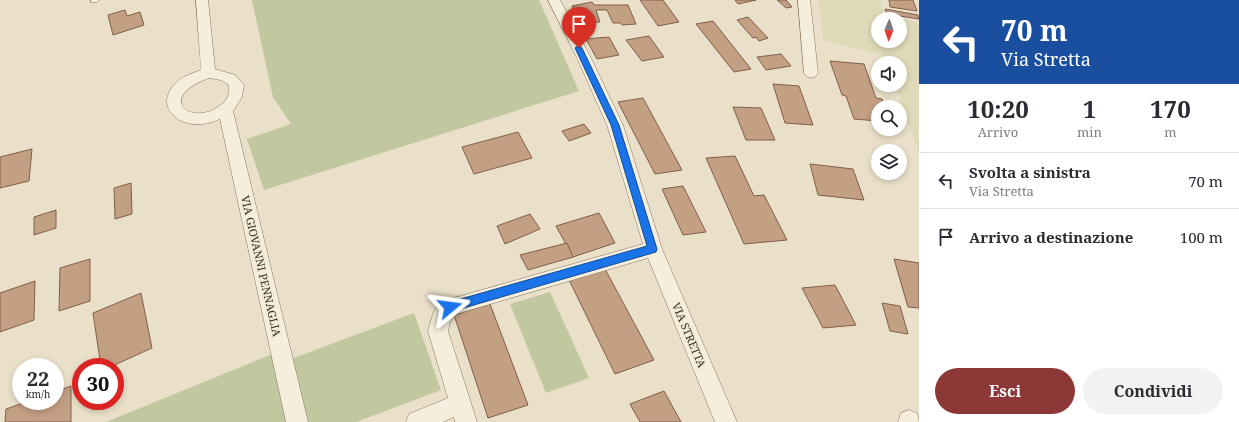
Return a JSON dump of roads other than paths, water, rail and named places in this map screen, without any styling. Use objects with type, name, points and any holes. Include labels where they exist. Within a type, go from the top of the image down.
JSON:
[{"type":"street","points":[[202,0],[205,20],[208,73]]},
{"type":"street","name":"VIA STRETTA","points":[[554,0],[585,60],[615,125],[653,249],[726,422]]},
{"type":"street","points":[[804,0],[811,73]]},
{"type":"street","points":[[208,73],[220,74],[230,77],[236,84],[238,92],[233,102],[224,110],[213,116],[200,119],[188,118],[178,114],[173,107],[172,98],[177,89],[185,82],[196,76],[208,73]]},
{"type":"street","name":"VIA GIOVANNI PENNAGLIA","points":[[224,110],[297,422]]},
{"type":"street","points":[[417,422],[463,413],[438,331],[441,318],[450,307],[653,249]]}]
